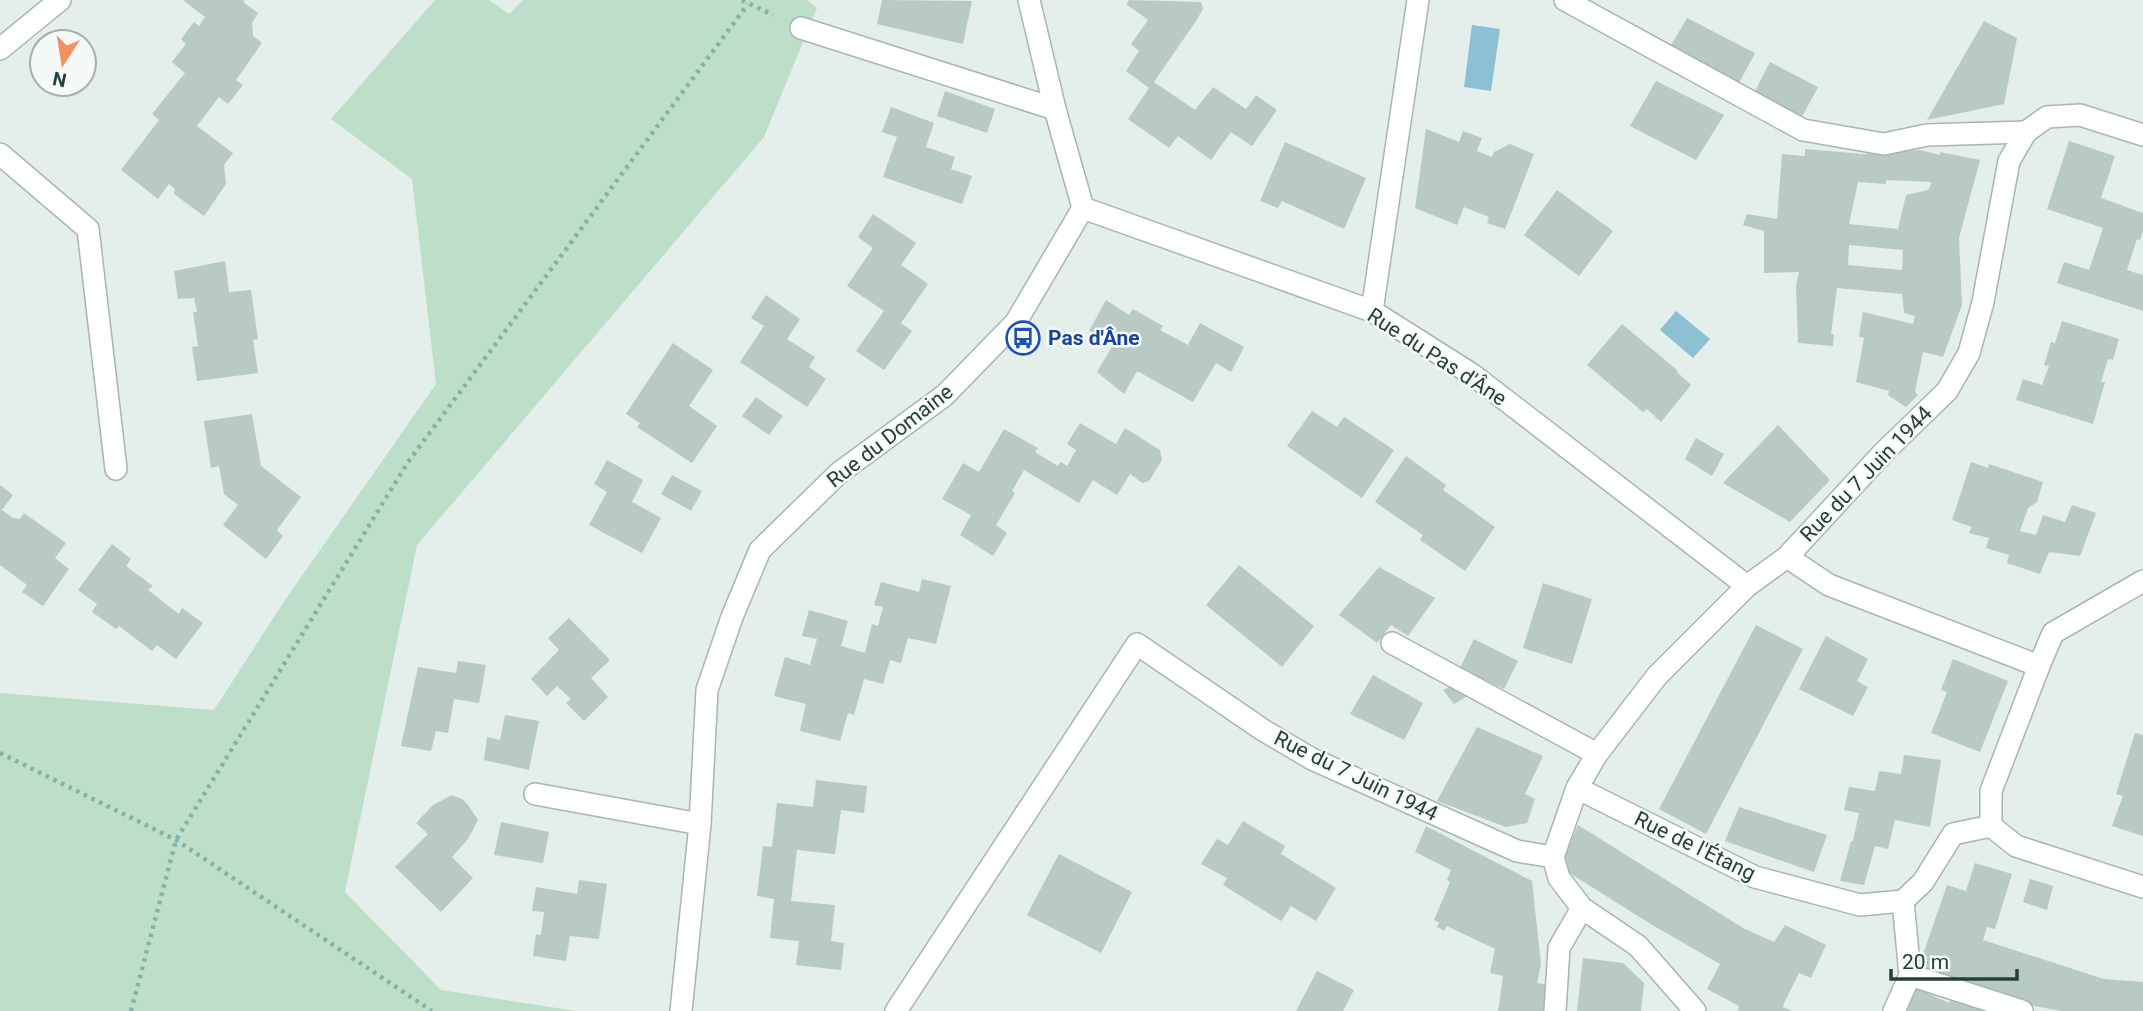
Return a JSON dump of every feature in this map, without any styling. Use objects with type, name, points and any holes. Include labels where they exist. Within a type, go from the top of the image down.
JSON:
[{"type":"street","points":[[0,49],[60,0]]},
{"type":"street","points":[[1029,0],[1055,109],[1083,208]]},
{"type":"street","points":[[1372,311],[1418,0]]},
{"type":"street","points":[[1565,0],[1802,130],[1884,144],[1927,135],[2026,132],[2047,117],[2080,115],[2143,135]]},
{"type":"street","points":[[801,28],[1055,109]]},
{"type":"street","name":"Rue du 7 Juin 1944","points":[[896,1011],[1137,645],[1263,730],[1312,759],[1517,851],[1553,857],[1577,788],[1597,754],[1657,676],[1747,586],[1787,557],[1885,451],[1947,391],[1969,354],[1983,302],[2009,161],[2026,132]]},
{"type":"street","points":[[0,154],[88,229],[116,469]]},
{"type":"street","name":"Rue du Pas d'Âne","points":[[1083,208],[1372,311],[1473,374],[1747,586]]},
{"type":"street","name":"Rue du Domaine","points":[[681,1011],[700,824],[707,690],[732,617],[760,550],[839,473],[945,395],[1016,321],[1083,208]]},
{"type":"street","points":[[1787,557],[1829,585],[2039,666]]},
{"type":"street","points":[[2143,581],[2053,633],[1991,791],[1992,826],[2016,846],[2143,887]]},
{"type":"street","points":[[1392,643],[1597,754]]},
{"type":"street","name":"Rue de l'Étang","points":[[1577,788],[1755,877],[1860,905],[1903,901]]},
{"type":"street","points":[[535,794],[700,824]]},
{"type":"street","points":[[1894,1011],[1910,975],[1903,901],[1923,882],[1953,834],[1992,826]]},
{"type":"street","points":[[1553,857],[1559,878],[1582,908],[1638,946],[1695,1011]]},
{"type":"street","points":[[1555,1011],[1559,948],[1582,908]]},
{"type":"street","points":[[1910,975],[2022,1011]]},
{"type":"path","points":[[131,1011],[176,840],[408,462],[748,4]]},
{"type":"path","points":[[0,753],[176,840],[432,1011]]},
{"type":"green space","points":[[435,0],[489,0],[509,14],[523,0],[807,0],[817,8],[764,137],[417,545],[345,892],[441,990],[576,1011],[0,1011],[0,693],[214,710],[285,600],[436,384],[412,179],[331,119]]},
{"type":"water","points":[[1472,25],[1500,29],[1491,91],[1464,87]]},
{"type":"water","points":[[1676,311],[1710,339],[1693,358],[1660,330]]},
{"type":"building","points":[[183,0],[245,0],[243,2],[258,13],[252,23],[253,36],[262,43],[236,80],[243,85],[228,104],[219,97],[197,126],[233,153],[224,165],[226,184],[204,216],[174,194],[175,189],[169,184],[158,199],[121,170],[159,120],[152,114],[185,73],[172,62],[186,44],[181,39],[194,22],[199,26],[205,17]]},
{"type":"building","points":[[882,0],[972,1],[963,44],[877,24]]},
{"type":"building","points":[[1129,0],[1201,2],[1203,9],[1196,21],[1154,82],[1195,110],[1213,87],[1246,109],[1256,95],[1277,110],[1252,146],[1231,132],[1211,160],[1178,136],[1169,148],[1128,119],[1149,88],[1126,71],[1139,51],[1131,44],[1148,20],[1126,4]]},
{"type":"building","points":[[1687,18],[1755,53],[1738,85],[1670,47]]},
{"type":"building","points":[[1984,21],[2017,38],[2004,104],[1927,120]]},
{"type":"building","points":[[1770,62],[1818,87],[1802,117],[1754,93]]},
{"type":"building","points":[[1656,81],[1724,115],[1696,160],[1630,126]]},
{"type":"building","points":[[945,91],[995,109],[987,133],[937,116]]},
{"type":"building","points":[[891,107],[934,123],[926,147],[955,157],[951,169],[972,176],[962,204],[883,177],[897,137],[882,132]]},
{"type":"building","points":[[1426,129],[1459,142],[1463,131],[1482,138],[1477,151],[1492,157],[1494,152],[1510,144],[1534,154],[1505,229],[1487,223],[1489,217],[1464,207],[1457,225],[1415,208]]},
{"type":"building","points":[[2069,141],[2115,156],[2101,198],[2143,213],[2143,231],[2140,240],[2137,239],[2127,270],[2143,275],[2143,311],[2057,283],[2064,262],[2089,270],[2103,228],[2047,209]]},
{"type":"building","points":[[1285,142],[1366,178],[1344,229],[1282,201],[1278,208],[1260,201]]},
{"type":"building","points":[[1805,149],[1863,154],[1920,150],[1980,160],[1959,238],[1962,305],[1943,357],[1923,352],[1915,392],[1918,395],[1906,407],[1888,395],[1889,391],[1856,382],[1864,338],[1859,337],[1863,312],[1913,324],[1915,316],[1904,313],[1902,294],[1837,288],[1831,334],[1834,334],[1833,346],[1798,343],[1796,286],[1799,272],[1764,273],[1764,231],[1743,225],[1747,214],[1777,219],[1782,154],[1805,156]],"holes":[[[1886,180],[1932,182],[1928,190],[1906,195],[1898,229],[1849,224],[1858,182],[1886,184]],[[1849,245],[1903,250],[1902,270],[1848,265]]]},
{"type":"building","points":[[1557,190],[1613,231],[1579,276],[1524,235]]},
{"type":"building","points":[[873,214],[916,243],[901,265],[928,284],[901,323],[912,331],[884,370],[856,351],[884,311],[847,286],[873,248],[858,237]]},
{"type":"building","points":[[225,261],[229,292],[251,290],[258,339],[253,340],[258,373],[197,381],[192,347],[198,346],[193,312],[197,312],[194,298],[178,299],[174,271]]},
{"type":"building","points":[[766,295],[800,319],[787,339],[815,357],[809,367],[826,379],[807,407],[740,362],[764,326],[751,318]]},
{"type":"building","points":[[1106,300],[1129,315],[1133,309],[1163,326],[1160,330],[1188,345],[1200,323],[1244,347],[1231,372],[1216,363],[1193,402],[1137,371],[1124,394],[1097,372],[1113,345],[1089,331]]},
{"type":"building","points":[[2062,321],[2119,339],[2113,360],[2108,359],[2101,382],[2105,382],[2093,424],[2016,400],[2023,379],[2042,385],[2049,366],[2044,365],[2051,342],[2055,343]]},
{"type":"building","points":[[1622,324],[1691,385],[1661,422],[1647,409],[1643,412],[1587,365]]},
{"type":"building","points":[[673,343],[713,370],[689,406],[717,426],[692,463],[637,427],[640,423],[626,414]]},
{"type":"building","points":[[756,397],[783,416],[769,435],[742,416]]},
{"type":"building","points":[[1312,411],[1337,427],[1344,417],[1394,450],[1362,498],[1287,446]]},
{"type":"building","points":[[252,414],[261,466],[301,497],[277,530],[283,536],[266,559],[223,525],[238,505],[224,494],[219,466],[211,468],[204,421]]},
{"type":"building","points":[[1080,423],[1116,444],[1125,428],[1160,450],[1162,460],[1149,481],[1142,483],[1130,474],[1117,495],[1093,480],[1079,503],[1024,470],[1012,491],[1015,493],[996,525],[1007,533],[993,556],[960,535],[971,515],[942,499],[963,463],[979,472],[1004,429],[1038,448],[1035,452],[1058,466],[1061,462],[1067,466],[1076,450],[1067,444]]},
{"type":"building","points":[[1778,425],[1830,480],[1790,522],[1723,483]]},
{"type":"building","points":[[1696,438],[1724,454],[1712,476],[1685,459]]},
{"type":"building","points":[[1406,456],[1446,485],[1443,490],[1495,527],[1465,571],[1420,540],[1423,535],[1375,502]]},
{"type":"building","points":[[607,460],[643,480],[632,502],[661,518],[642,553],[589,525],[607,492],[594,484]]},
{"type":"building","points":[[1971,462],[1988,468],[1989,464],[2043,482],[2037,502],[2028,508],[2020,531],[2036,535],[2043,515],[2065,522],[2072,505],[2096,513],[2080,556],[2049,552],[2040,574],[2007,563],[2009,555],[1986,548],[1989,538],[1969,533],[1972,527],[1952,520]]},
{"type":"building","points":[[672,475],[702,491],[691,511],[661,494]]},
{"type":"building","points":[[0,485],[13,495],[2,510],[13,518],[20,519],[24,513],[66,543],[55,558],[69,569],[43,606],[22,592],[27,585],[0,565]]},
{"type":"building","points":[[112,544],[131,559],[126,566],[153,586],[148,590],[179,614],[182,608],[203,623],[176,659],[157,645],[152,651],[119,626],[116,629],[92,612],[97,604],[78,590]]},
{"type":"building","points":[[1239,565],[1314,626],[1282,667],[1206,605]]},
{"type":"building","points":[[1379,567],[1435,598],[1408,636],[1391,625],[1377,643],[1339,615]]},
{"type":"building","points":[[922,579],[951,586],[936,644],[908,638],[901,663],[890,660],[883,684],[864,679],[854,715],[848,713],[840,741],[800,731],[806,704],[774,696],[785,657],[810,665],[817,639],[802,636],[809,610],[848,621],[841,646],[865,653],[872,624],[878,626],[883,607],[874,605],[881,582],[919,592]]},
{"type":"building","points":[[1543,583],[1592,599],[1572,664],[1523,648]]},
{"type":"building","points":[[569,618],[610,660],[591,678],[608,697],[584,721],[566,703],[571,699],[557,686],[547,696],[531,679],[559,650],[548,638]]},
{"type":"building","points":[[1756,625],[1803,649],[1706,834],[1659,809]]},
{"type":"building","points":[[1826,636],[1868,659],[1857,681],[1868,687],[1853,716],[1799,689]]},
{"type":"building","points":[[1474,639],[1518,661],[1504,689],[1460,668]]},
{"type":"building","points":[[1953,659],[2008,681],[1980,752],[1931,733],[1947,692],[1941,690]]},
{"type":"building","points":[[458,661],[486,665],[479,703],[454,699],[448,733],[436,731],[431,751],[401,746],[418,667],[456,673]]},
{"type":"building","points":[[1373,675],[1423,703],[1404,740],[1350,714]]},
{"type":"building","points":[[1451,686],[1469,695],[1454,704],[1443,690]]},
{"type":"building","points":[[505,715],[539,721],[529,770],[484,760],[487,737],[500,740]]},
{"type":"building","points":[[1477,727],[1543,756],[1525,794],[1535,799],[1527,823],[1506,827],[1437,801]]},
{"type":"building","points":[[2135,733],[2143,735],[2143,836],[2112,826],[2123,796],[2116,794]]},
{"type":"building","points":[[1904,755],[1941,760],[1930,827],[1895,820],[1888,849],[1875,846],[1864,885],[1840,881],[1859,813],[1844,810],[1849,787],[1875,791],[1879,771],[1901,774]]},
{"type":"building","points":[[816,780],[867,786],[864,813],[841,810],[835,854],[797,850],[791,901],[835,905],[831,941],[844,943],[841,970],[796,965],[799,941],[770,938],[774,899],[757,896],[763,846],[772,847],[777,803],[813,807]]},
{"type":"building","points":[[452,795],[462,799],[478,820],[468,839],[452,857],[473,878],[441,912],[395,867],[428,834],[416,823],[433,805]]},
{"type":"building","points":[[1739,807],[1827,835],[1814,872],[1725,841]]},
{"type":"building","points":[[1243,821],[1285,846],[1281,854],[1336,888],[1316,921],[1291,906],[1281,921],[1223,885],[1227,878],[1201,864],[1217,839],[1228,845]]},
{"type":"building","points":[[501,822],[549,832],[543,863],[494,855]]},
{"type":"building","points":[[1578,825],[1743,928],[1774,942],[1785,925],[1826,945],[1811,978],[1799,973],[1783,1007],[1792,1011],[1738,1011],[1739,1006],[1707,989],[1720,964],[1560,867]]},
{"type":"building","points":[[1426,826],[1532,881],[1541,964],[1537,983],[1549,985],[1545,1011],[1498,1011],[1503,976],[1490,973],[1495,949],[1447,926],[1444,931],[1437,927],[1439,922],[1434,920],[1450,882],[1447,880],[1451,870],[1415,852]]},
{"type":"building","points":[[1059,854],[1132,892],[1101,953],[1027,915]]},
{"type":"building","points":[[1975,863],[2012,874],[1995,929],[1987,927],[1983,940],[2104,979],[2143,982],[2143,1011],[2061,1011],[2034,1006],[1919,966],[1947,885],[1966,891]]},
{"type":"building","points":[[2030,879],[2053,886],[2047,910],[2023,902]]},
{"type":"building","points":[[579,880],[607,884],[599,939],[570,936],[566,961],[533,956],[536,934],[541,935],[544,912],[532,911],[536,887],[577,894]]},
{"type":"building","points":[[1583,958],[1623,963],[1644,983],[1641,1011],[1577,1011]]},
{"type":"building","points":[[1317,971],[1354,990],[1343,1011],[1296,1011]]},
{"type":"building","points":[[1914,987],[1949,1003],[1953,994],[2002,1011],[1903,1011]]},
{"type":"place","name":"Pas d'Âne","points":[[1023,338]]}]
